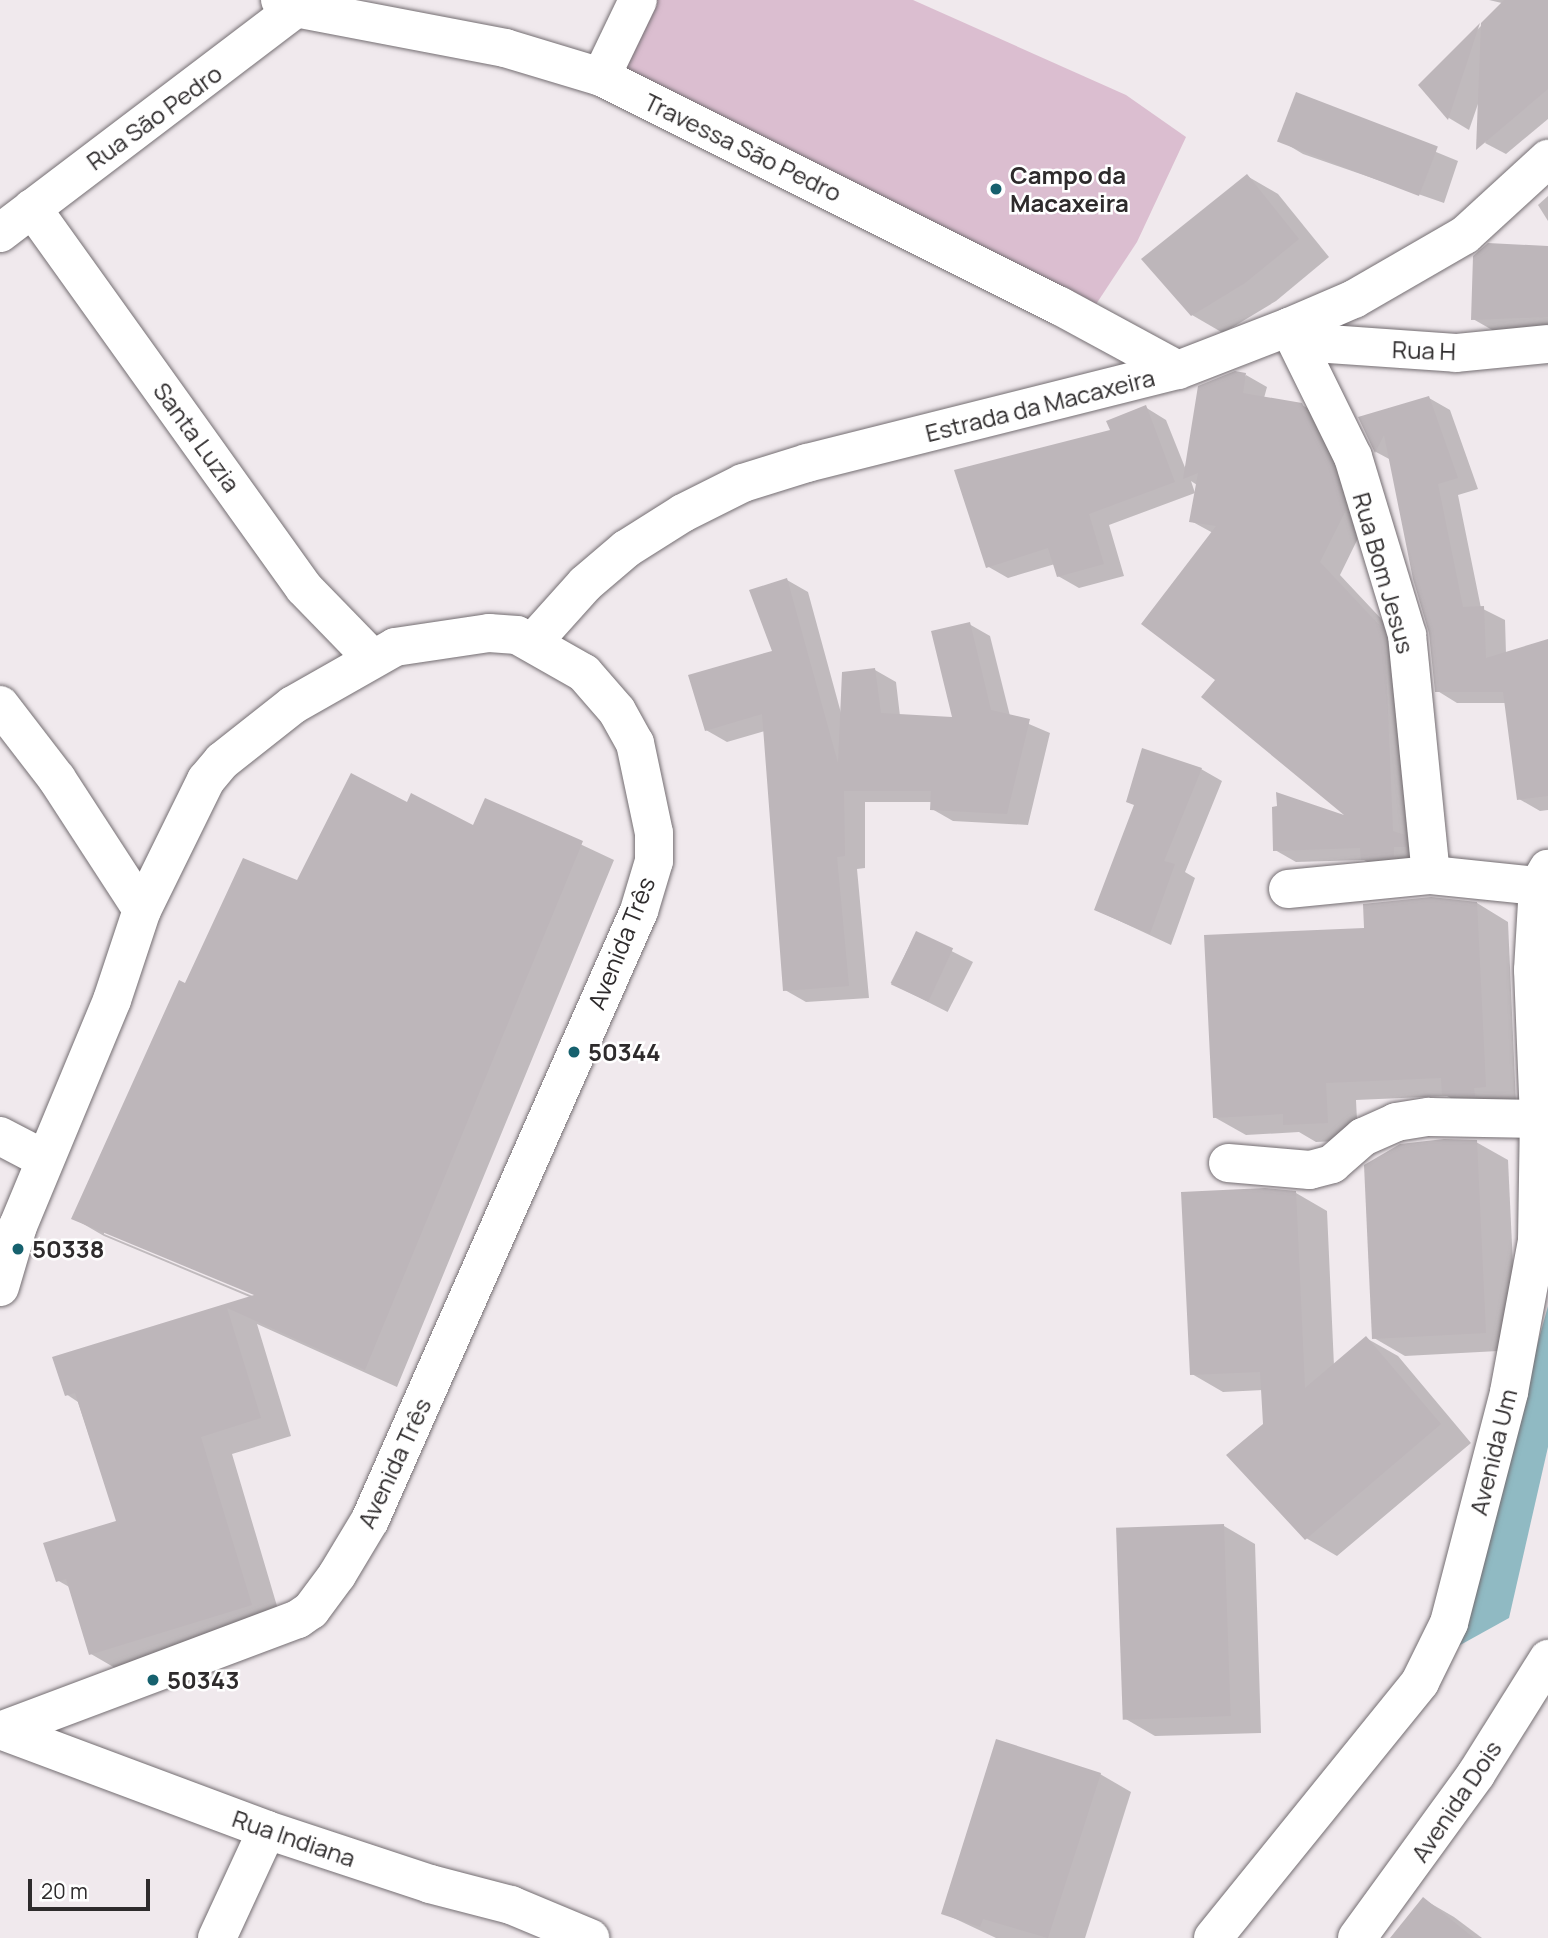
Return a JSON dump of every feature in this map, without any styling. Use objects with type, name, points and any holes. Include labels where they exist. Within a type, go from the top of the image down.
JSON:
[{"type":"street","points":[[601,78],[638,0]]},
{"type":"street","name":"Travessa São Pedro","points":[[296,3],[505,48],[601,78],[1060,306],[1178,370]]},
{"type":"street","name":"Rua São Pedro","points":[[0,233],[296,3]]},
{"type":"street","name":"Estrada da Macaxeira","points":[[533,642],[585,584],[625,549],[682,513],[743,483],[807,463],[1178,370],[1295,334],[1465,235],[1548,159]]},
{"type":"street","name":"Santa Luzia","points":[[32,208],[304,588],[372,657]]},
{"type":"street","name":"Rua H","points":[[1295,334],[1456,353],[1548,344]]},
{"type":"street","name":"Rua Bom Jesus","points":[[1295,334],[1353,457],[1407,635],[1430,875]]},
{"type":"street","name":"Avenida Três","points":[[0,1287],[44,1160],[112,1000],[142,910],[206,780],[222,761],[293,705],[372,657],[419,642],[489,633],[517,635],[584,673],[617,711],[635,743],[654,833],[654,861],[639,911],[370,1520],[332,1583],[298,1619],[2,1730]]},
{"type":"street","points":[[0,705],[57,779],[142,910]]},
{"type":"street","points":[[1288,889],[1430,875],[1543,877]]},
{"type":"street","name":"Avenida Um","points":[[1213,1938],[1420,1682],[1449,1623],[1509,1392],[1537,1241],[1539,1119],[1533,970],[1543,877]]},
{"type":"street","points":[[1228,1163],[1310,1170],[1332,1164],[1363,1137],[1396,1122],[1429,1117],[1539,1119]]},
{"type":"street","points":[[0,1136],[44,1160]]},
{"type":"street","name":"Avenida Dois","points":[[1357,1938],[1476,1774],[1548,1659]]},
{"type":"street","name":"Rua Indiana","points":[[2,1730],[267,1830],[430,1884],[511,1905],[590,1938]]},
{"type":"street","points":[[218,1938],[267,1830]]},
{"type":"shaded area","name":"Campo da Macaxeira","points":[[643,0],[913,0],[1126,95],[1186,137],[1137,242],[1087,318],[608,77]]},
{"type":"water","points":[[1548,1306],[1548,1447],[1509,1618],[1453,1649]]},
{"type":"building","points":[[1504,0],[1548,0],[1548,89],[1476,150],[1481,23]]},
{"type":"building","points":[[1480,23],[1448,120],[1418,85]]},
{"type":"building","points":[[1296,92],[1438,146],[1419,196],[1277,141]]},
{"type":"building","points":[[1247,174],[1299,239],[1245,283],[1191,316],[1141,259]]},
{"type":"building","points":[[1488,243],[1548,246],[1548,317],[1471,320],[1473,256]]},
{"type":"building","points":[[1235,371],[1246,373],[1243,393],[1302,403],[1333,465],[1346,510],[1320,562],[1382,628],[1385,639],[1393,831],[1405,835],[1406,847],[1394,847],[1394,857],[1361,860],[1360,848],[1273,851],[1272,807],[1277,806],[1276,792],[1344,815],[1201,697],[1215,680],[1141,624],[1216,526],[1189,522],[1198,473],[1183,479],[1198,386]]},
{"type":"building","points":[[1429,396],[1458,478],[1438,484],[1463,607],[1484,606],[1486,658],[1548,639],[1548,796],[1517,800],[1503,692],[1435,692],[1429,633],[1413,579],[1384,435],[1375,453],[1358,417]]},
{"type":"building","points":[[1146,405],[1175,482],[1089,514],[1104,564],[1057,577],[1048,548],[986,568],[954,470],[1110,430],[1106,421]]},
{"type":"building","points":[[787,578],[838,763],[842,672],[875,668],[881,713],[952,717],[931,631],[970,622],[991,710],[1030,719],[1007,814],[930,810],[931,791],[844,791],[845,856],[837,857],[849,986],[783,991],[762,714],[705,731],[688,675],[772,651],[749,590]]},
{"type":"building","points":[[1142,748],[1202,768],[1164,861],[1175,864],[1150,934],[1094,910],[1134,805],[1126,802]]},
{"type":"building","points":[[351,773],[407,802],[411,793],[473,825],[485,798],[583,841],[365,1370],[227,1308],[261,1418],[201,1437],[252,1605],[89,1655],[66,1579],[56,1582],[43,1543],[116,1521],[75,1393],[65,1396],[52,1357],[254,1295],[71,1219],[179,980],[185,983],[243,858],[297,880]]},
{"type":"building","points":[[1431,897],[1477,902],[1486,1087],[1474,1088],[1475,1096],[1442,1095],[1441,1078],[1326,1083],[1328,1123],[1283,1125],[1283,1114],[1213,1118],[1204,935],[1364,928],[1363,904]]},
{"type":"building","points":[[916,931],[953,948],[928,1002],[891,984]]},
{"type":"building","points":[[1444,1139],[1477,1140],[1486,1333],[1372,1339],[1364,1165],[1400,1144]]},
{"type":"building","points":[[1265,1188],[1296,1191],[1305,1388],[1366,1336],[1441,1424],[1305,1540],[1226,1455],[1263,1424],[1260,1372],[1190,1375],[1181,1192]]},
{"type":"building","points":[[1224,1524],[1231,1716],[1123,1720],[1116,1528]]},
{"type":"building","points":[[996,1739],[1101,1773],[1048,1938],[983,1919],[980,1927],[941,1914]]},
{"type":"building","points":[[1423,1897],[1474,1938],[1390,1938]]},
{"type":"place","name":"Campo da Macaxeira","points":[[996,189]]},
{"type":"place","name":"50344","points":[[574,1052]]},
{"type":"place","name":"50338","points":[[18,1249]]},
{"type":"place","name":"50343","points":[[153,1680]]}]
